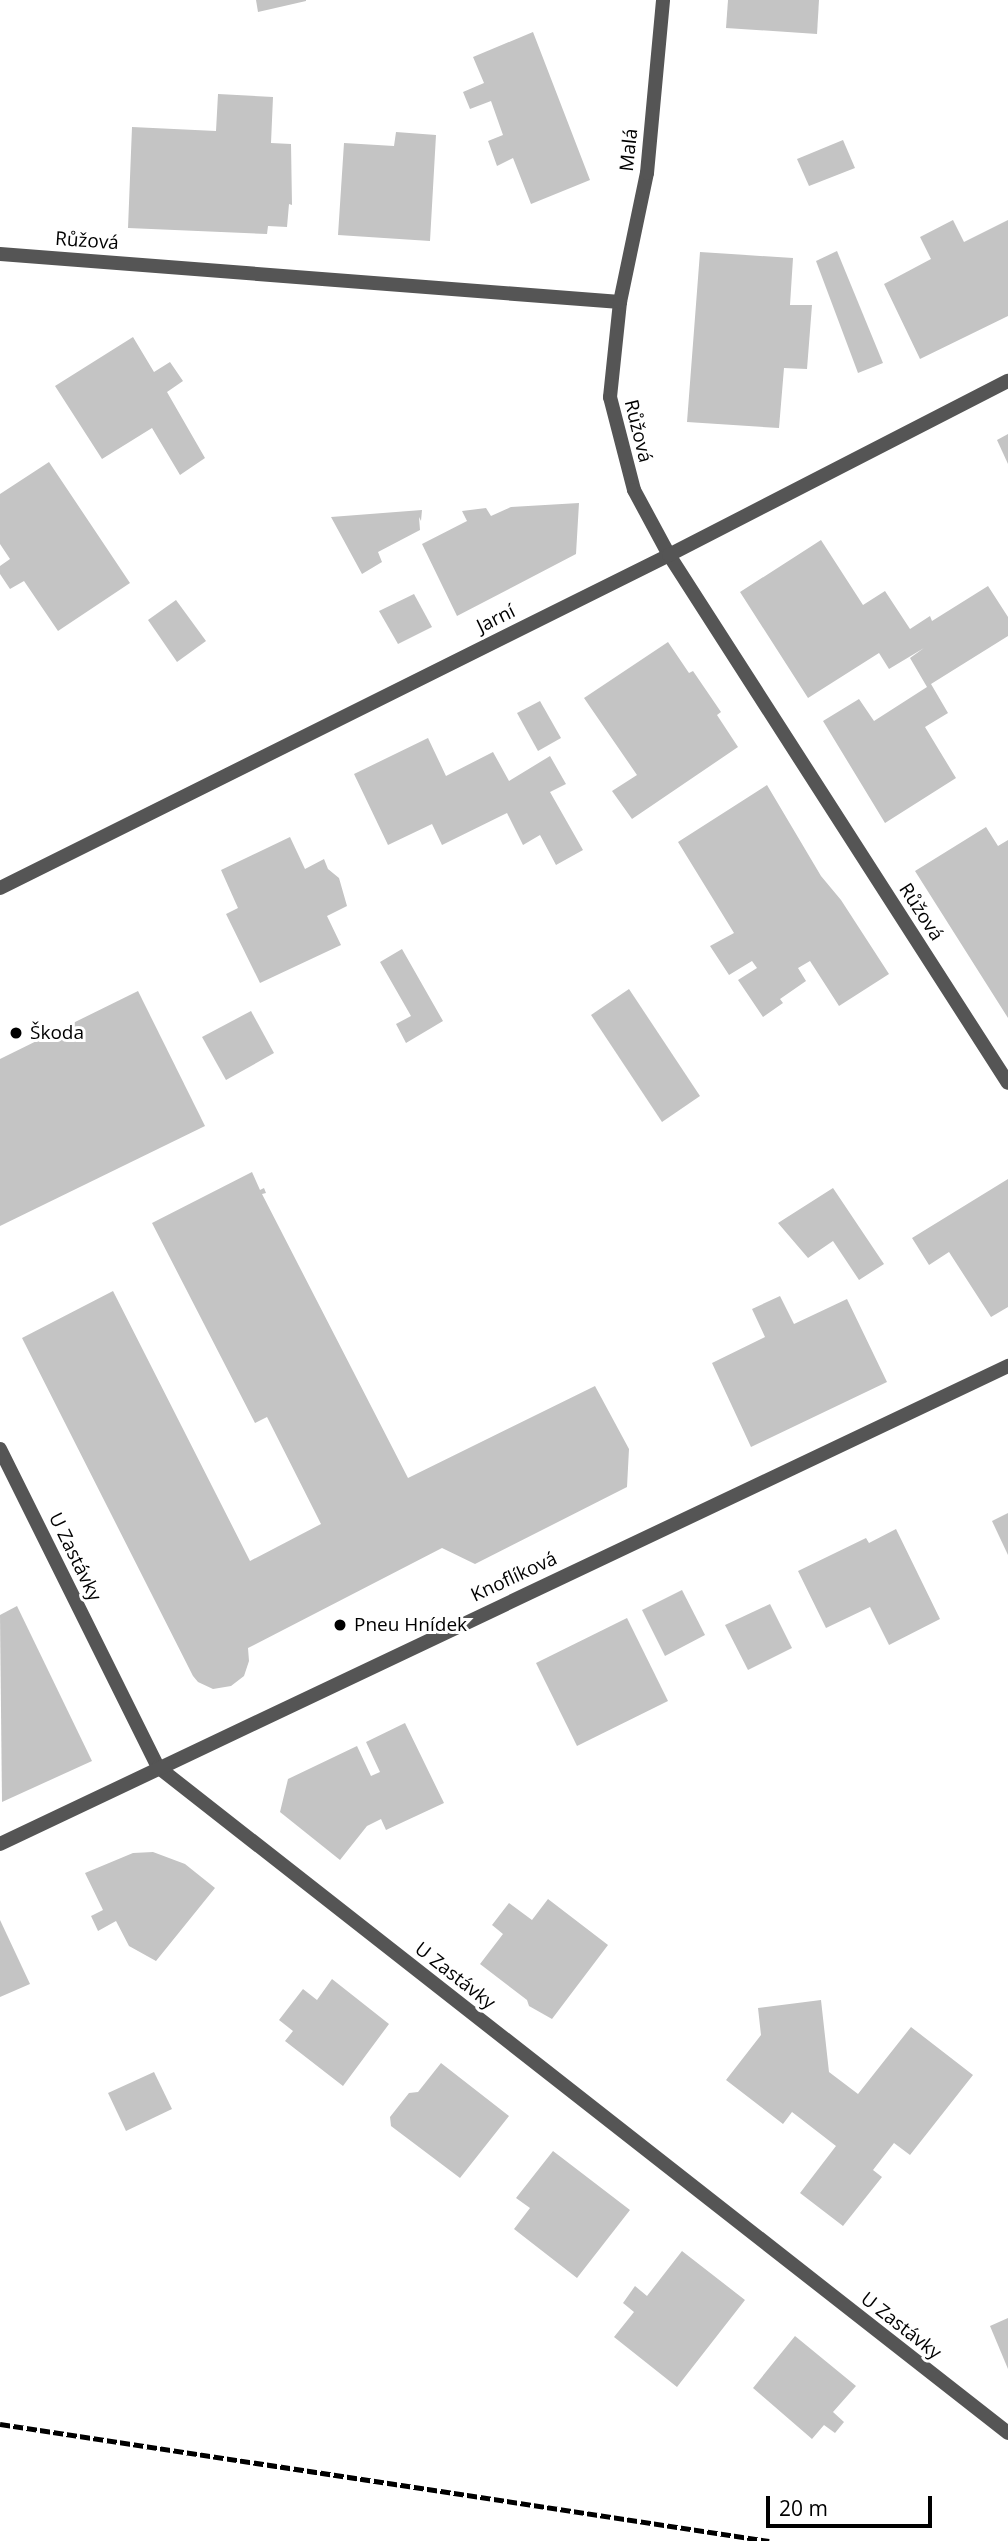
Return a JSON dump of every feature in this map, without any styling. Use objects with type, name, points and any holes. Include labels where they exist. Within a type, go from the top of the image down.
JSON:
[{"type":"street","name":"Malá","points":[[620,302],[646,173],[663,0]]},
{"type":"street","name":"Růžová","points":[[0,254],[620,302],[610,397],[634,490],[669,555],[1008,1083]]},
{"type":"street","name":"Jarní","points":[[0,888],[669,555],[1008,381]]},
{"type":"street","name":"Knoflíková","points":[[0,1844],[1008,1366]]},
{"type":"street","name":"U Zastávky","points":[[0,1449],[158,1767],[1008,2433]]},
{"type":"building","points":[[256,0],[306,0],[306,1],[258,12]]},
{"type":"building","points":[[728,0],[819,0],[817,34],[726,28]]},
{"type":"building","points":[[533,32],[590,180],[531,204],[513,158],[497,166],[488,141],[503,135],[491,101],[470,109],[463,92],[484,83],[473,57]]},
{"type":"building","points":[[218,94],[273,97],[271,143],[291,144],[292,205],[289,204],[287,227],[268,226],[267,234],[128,228],[132,127],[216,131]]},
{"type":"building","points":[[396,132],[436,135],[430,241],[338,235],[344,143],[394,146]]},
{"type":"building","points":[[843,140],[855,168],[809,186],[797,159]]},
{"type":"building","points":[[953,220],[964,242],[1008,220],[1008,316],[920,359],[884,284],[931,259],[920,237]]},
{"type":"building","points":[[837,251],[883,363],[858,373],[816,261]]},
{"type":"building","points":[[700,252],[793,258],[790,305],[812,305],[807,369],[784,368],[779,428],[687,422]]},
{"type":"building","points":[[133,337],[154,372],[170,362],[183,381],[167,392],[205,458],[180,475],[152,428],[102,459],[55,386]]},
{"type":"building","points":[[1008,434],[1008,464],[997,440]]},
{"type":"building","points":[[49,462],[130,583],[58,631],[24,581],[10,589],[0,574],[0,566],[10,559],[0,544],[0,494]]},
{"type":"building","points":[[579,503],[576,554],[457,616],[422,544],[467,521],[462,511],[486,508],[491,516],[511,507]]},
{"type":"building","points":[[422,510],[421,521],[419,517],[420,530],[378,552],[382,562],[362,574],[331,517]]},
{"type":"building","points":[[821,540],[863,605],[885,591],[910,629],[930,616],[932,621],[988,586],[1008,617],[1008,636],[931,684],[948,713],[925,727],[956,778],[885,823],[823,721],[859,699],[874,721],[927,687],[910,658],[924,648],[889,669],[879,653],[808,698],[740,592]]},
{"type":"building","points":[[414,594],[432,627],[398,644],[379,611]]},
{"type":"building","points":[[176,600],[206,641],[177,662],[148,620]]},
{"type":"building","points":[[668,642],[689,673],[693,671],[721,712],[717,715],[738,747],[632,819],[612,791],[637,775],[584,698]]},
{"type":"building","points":[[540,701],[561,738],[538,751],[517,713]]},
{"type":"building","points":[[428,738],[446,776],[493,752],[509,781],[550,756],[566,784],[550,792],[583,850],[556,865],[540,835],[523,845],[507,813],[442,845],[432,824],[388,845],[354,774]]},
{"type":"building","points":[[767,785],[821,876],[841,900],[889,974],[839,1006],[810,961],[798,968],[806,981],[780,999],[783,1003],[763,1017],[738,980],[757,968],[752,961],[729,975],[710,946],[734,933],[678,842]]},
{"type":"building","points":[[986,827],[998,846],[1008,840],[1008,1018],[915,871]]},
{"type":"building","points":[[290,837],[305,869],[324,859],[328,869],[339,878],[347,906],[327,916],[341,945],[260,983],[226,914],[238,908],[221,870]]},
{"type":"building","points":[[402,949],[443,1021],[406,1043],[396,1024],[411,1016],[380,962]]},
{"type":"building","points":[[629,989],[700,1096],[662,1122],[591,1015]]},
{"type":"building","points":[[138,991],[205,1126],[0,1226],[0,1059]]},
{"type":"building","points":[[251,1011],[274,1053],[226,1080],[202,1037]]},
{"type":"building","points":[[252,1172],[260,1190],[264,1188],[266,1193],[262,1194],[408,1478],[595,1386],[629,1449],[627,1487],[475,1564],[442,1548],[248,1648],[249,1661],[244,1676],[231,1686],[213,1689],[198,1682],[193,1676],[22,1338],[113,1291],[250,1561],[321,1524],[267,1417],[255,1423],[152,1223]]},
{"type":"building","points":[[1008,1179],[1008,1307],[991,1317],[949,1252],[929,1265],[912,1238]]},
{"type":"building","points":[[833,1188],[884,1264],[859,1280],[833,1241],[808,1258],[778,1223]]},
{"type":"building","points":[[780,1296],[794,1324],[847,1299],[887,1382],[751,1447],[712,1363],[765,1337],[752,1309]]},
{"type":"building","points":[[1008,1513],[1008,1555],[992,1521]]},
{"type":"building","points":[[896,1529],[940,1619],[889,1645],[870,1607],[826,1628],[798,1571],[866,1538],[869,1543]]},
{"type":"building","points":[[682,1590],[705,1635],[665,1656],[642,1610]]},
{"type":"building","points":[[770,1604],[792,1648],[748,1670],[725,1625]]},
{"type":"building","points":[[17,1606],[92,1761],[2,1802],[0,1615]]},
{"type":"building","points":[[627,1618],[668,1701],[577,1746],[536,1663]]},
{"type":"building","points":[[405,1723],[444,1803],[386,1830],[381,1819],[367,1826],[340,1860],[280,1812],[288,1779],[357,1746],[371,1776],[380,1772],[366,1742]]},
{"type":"building","points":[[153,1852],[185,1864],[215,1888],[156,1961],[129,1946],[116,1921],[98,1931],[91,1916],[103,1910],[85,1873],[133,1853]]},
{"type":"building","points":[[548,1899],[608,1945],[552,2019],[529,2006],[527,2000],[480,1964],[503,1934],[492,1925],[509,1903],[532,1920]]},
{"type":"building","points":[[0,1920],[30,1984],[0,1997]]},
{"type":"building","points":[[332,1979],[389,2024],[343,2086],[285,2041],[293,2031],[279,2020],[303,1989],[317,2000]]},
{"type":"building","points":[[821,2000],[829,2072],[858,2094],[911,2027],[973,2075],[910,2155],[894,2143],[873,2170],[882,2177],[843,2226],[800,2193],[836,2146],[792,2112],[783,2124],[726,2080],[761,2035],[758,2008]]},
{"type":"building","points":[[441,2063],[509,2116],[460,2178],[391,2126],[390,2117],[409,2093],[418,2092]]},
{"type":"building","points":[[154,2072],[172,2109],[126,2131],[108,2093]]},
{"type":"building","points":[[553,2151],[630,2210],[577,2278],[514,2229],[530,2208],[516,2198]]},
{"type":"building","points":[[682,2251],[745,2300],[677,2387],[614,2337],[634,2312],[623,2303],[635,2286],[647,2296]]},
{"type":"building","points":[[1008,2318],[1008,2369],[990,2326]]},
{"type":"building","points":[[795,2336],[856,2386],[833,2412],[844,2422],[835,2433],[824,2425],[812,2439],[753,2388]]},
{"type":"railway","points":[[0,2424],[769,2541]]},
{"type":"place","name":"Škoda","points":[[16,1033]]},
{"type":"place","name":"Pneu Hnídek","points":[[340,1625]]}]
